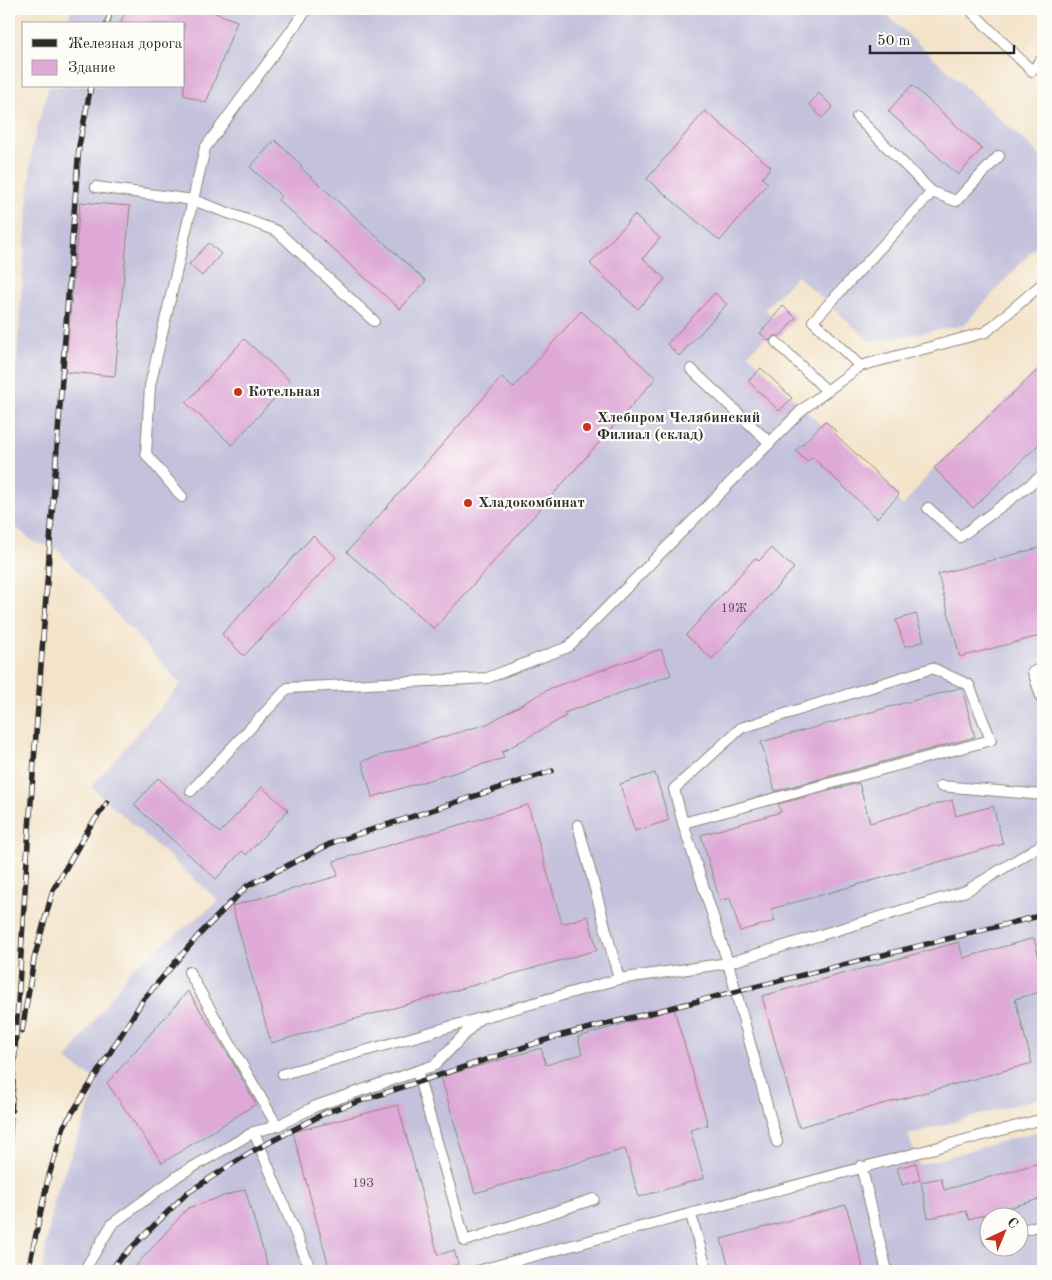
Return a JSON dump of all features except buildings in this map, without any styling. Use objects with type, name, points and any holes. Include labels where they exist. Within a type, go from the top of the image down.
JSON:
[{"type":"lane","points":[[182,497],[146,454],[150,386],[205,148],[307,9]]},
{"type":"lane","points":[[969,9],[1032,71],[1043,58]]},
{"type":"lane","points":[[857,117],[932,192],[956,201],[999,156]]},
{"type":"lane","points":[[96,187],[193,200],[277,232],[374,321]]},
{"type":"lane","points":[[860,366],[813,321],[932,192]]},
{"type":"lane","points":[[191,791],[288,688],[487,678],[568,647],[803,409],[860,366],[986,332],[1043,283]]},
{"type":"lane","points":[[776,342],[827,391]]},
{"type":"lane","points":[[691,369],[770,443]]},
{"type":"lane","points":[[928,508],[960,537],[1043,475]]},
{"type":"lane","points":[[1043,667],[1033,672],[1043,702]]},
{"type":"lane","points":[[683,823],[991,740],[969,685],[932,668],[741,728],[674,789],[683,823],[728,963],[777,1142]]},
{"type":"lane","points":[[941,786],[1043,795]]},
{"type":"lane","points":[[578,825],[619,978]]},
{"type":"lane","points":[[283,1074],[619,978],[728,963],[966,891],[1043,844]]},
{"type":"lane","points":[[190,972],[277,1126]]},
{"type":"lane","points":[[84,1271],[112,1224],[178,1175],[254,1132],[277,1126],[316,1106],[435,1065],[480,1018]]},
{"type":"lane","points":[[417,1071],[466,1241],[594,1199]]},
{"type":"lane","points":[[477,1271],[691,1215],[861,1166],[1043,1119]]},
{"type":"lane","points":[[254,1132],[311,1271]]},
{"type":"lane","points":[[861,1166],[887,1271]]},
{"type":"lane","points":[[691,1215],[707,1271]]},
{"type":"lane","points":[[1030,1228],[1043,1224],[1043,1247]]},
{"type":"shaded area","points":[[71,9],[880,9],[1043,158],[1043,239],[964,325],[871,342],[797,276],[765,309],[780,324],[748,354],[903,506],[934,468],[1043,365],[1043,1097],[908,1135],[919,1165],[1043,1130],[1043,1271],[42,1271],[54,1199],[99,1082],[66,1060],[131,969],[219,901],[91,787],[181,684],[54,546],[35,543],[9,522],[9,468],[32,147],[48,88],[185,88],[185,22],[68,22]]},
{"type":"railway","points":[[108,22],[111,9]]},
{"type":"railway","points":[[9,1146],[28,843],[79,146],[91,88]]},
{"type":"railway","points":[[28,1271],[48,1179],[64,1126],[143,1000],[198,936],[247,886],[334,842],[552,771]]},
{"type":"railway","points":[[22,1031],[34,959],[53,890],[89,828],[107,803]]},
{"type":"railway","points":[[111,1271],[117,1262],[187,1193],[251,1152],[327,1112],[558,1036],[1043,915]]},
{"type":"place","name":"Котельная","points":[[238,392]]},
{"type":"place","name":"Хлебпром Челябинский Филиал (склад)","points":[[587,427]]},
{"type":"place","name":"Хладокомбинат","points":[[468,503]]}]
